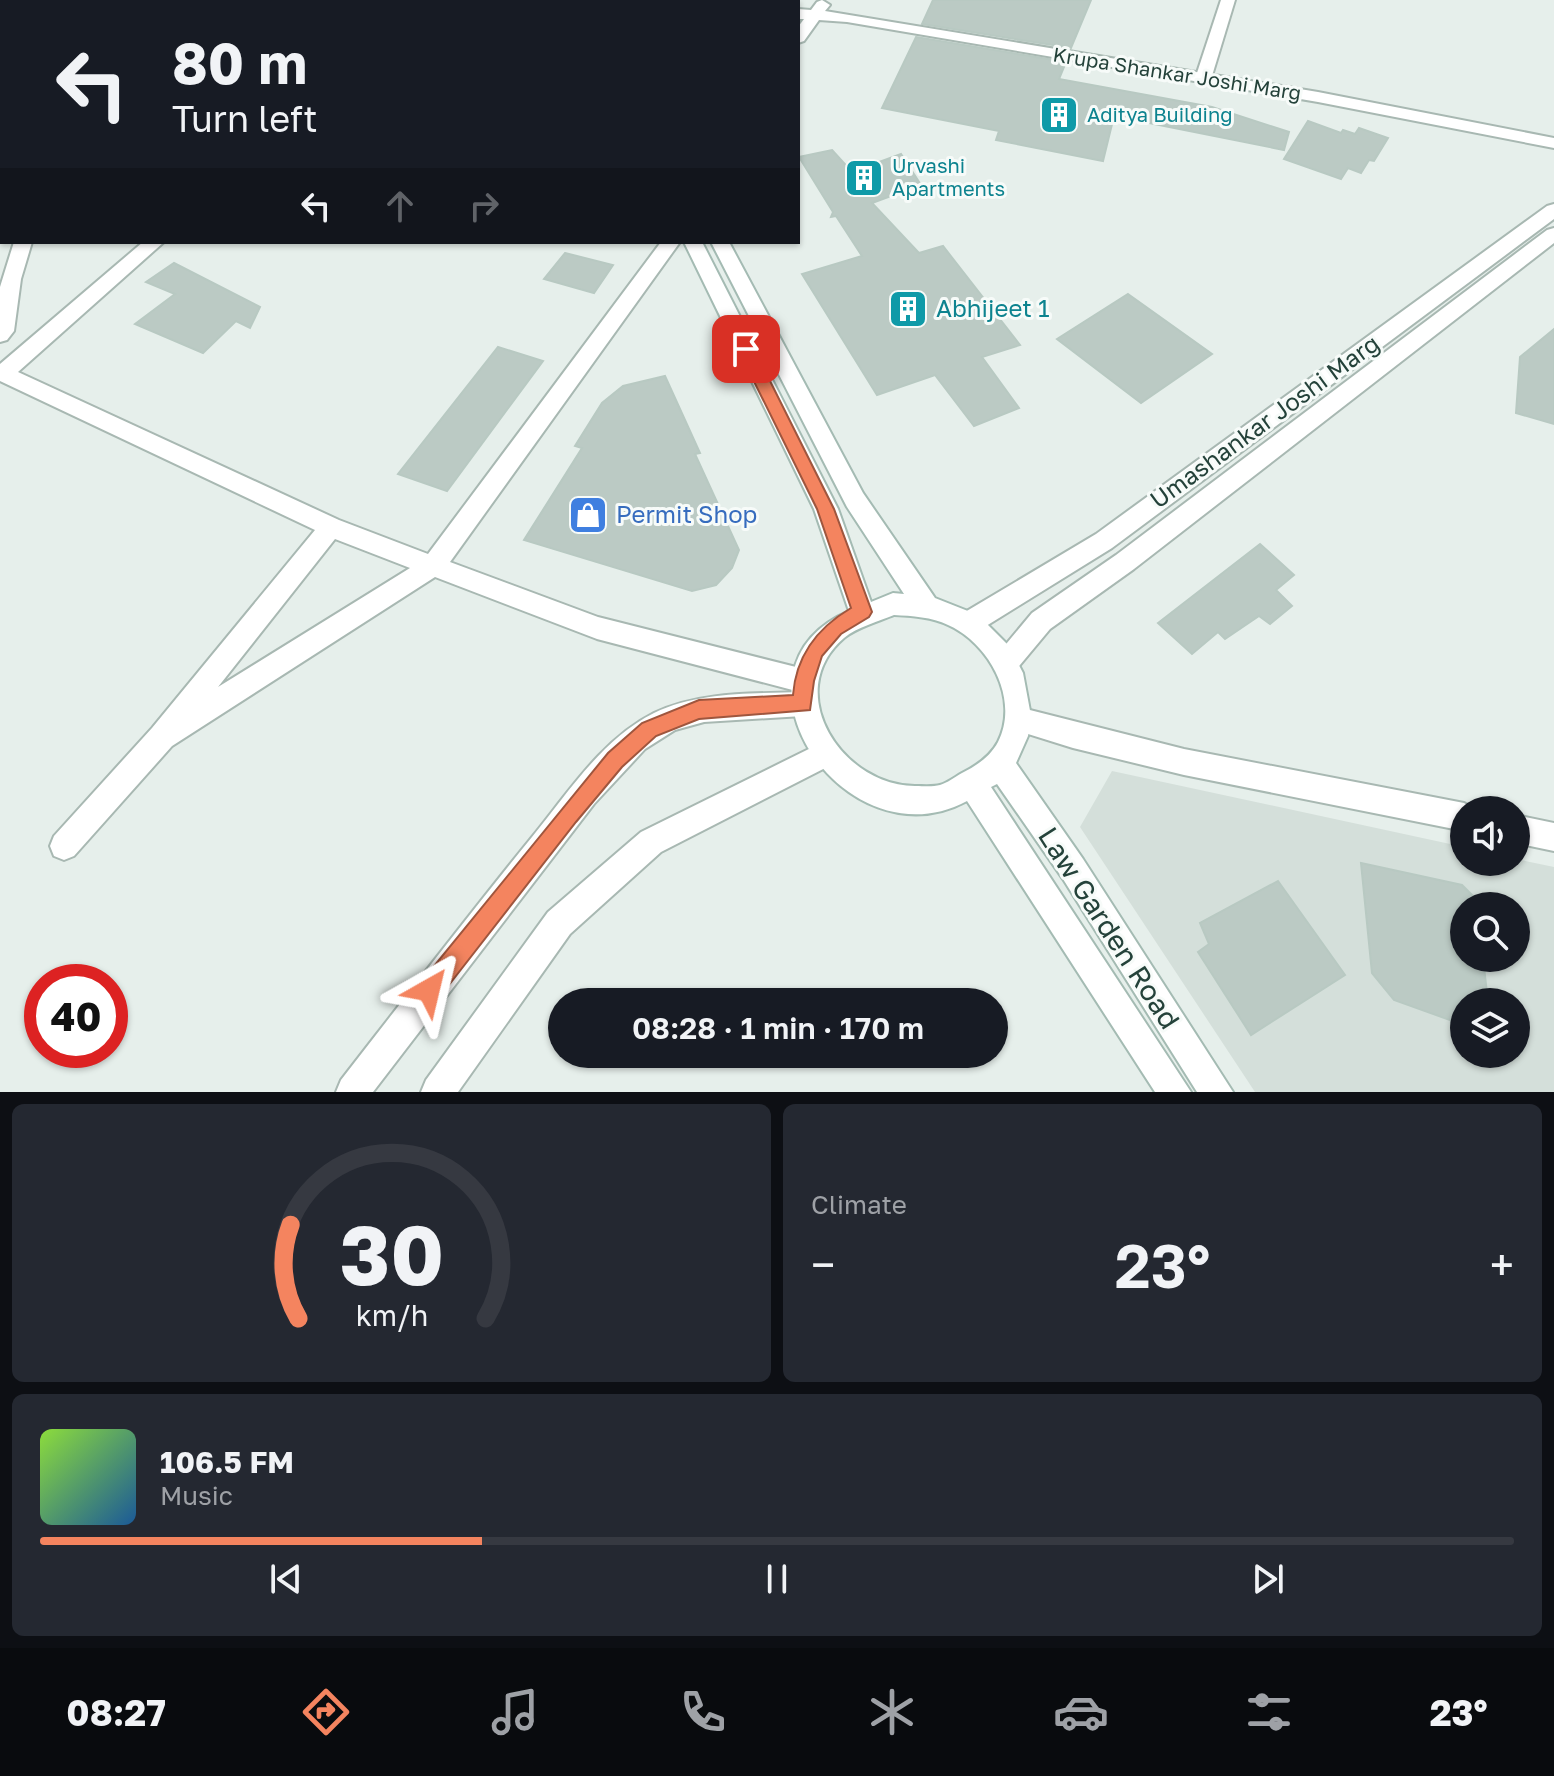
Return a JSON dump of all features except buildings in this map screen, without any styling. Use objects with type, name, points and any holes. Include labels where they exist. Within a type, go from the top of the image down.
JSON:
[{"type":"street","points":[[806,14],[826,0]]},
{"type":"street","points":[[1203,79],[1228,0]]},
{"type":"street","name":"Krupa Shankar Joshi Marg","points":[[806,14],[1318,97],[1554,143]]},
{"type":"street","name":"Umashankar Joshi Marg","points":[[969,623],[1104,541],[1554,210]]},
{"type":"street","name":"Umashankar Joshi Marg","points":[[1006,663],[1041,621],[1125,562],[1554,234]]},
{"type":"street","points":[[0,335],[4,331],[11,279],[22,244]]},
{"type":"street","points":[[153,244],[1,372],[331,527],[597,628],[804,693]]},
{"type":"street","points":[[162,737],[433,566],[670,244]]},
{"type":"street","points":[[694,244],[826,509],[862,612]]},
{"type":"street","points":[[721,244],[855,500],[926,606]]},
{"type":"street","points":[[64,846],[162,737],[331,527]]},
{"type":"street","points":[[893,604],[926,606],[969,623],[990,641],[1006,663],[1017,690],[1018,719],[1012,743],[1000,764],[974,787],[943,800],[910,802],[876,794],[846,778],[823,755],[808,727],[804,693],[814,652],[835,628],[862,612],[893,604]]},
{"type":"street","points":[[353,1092],[468,940],[615,760],[649,730],[699,709],[804,693]]},
{"type":"street","points":[[1018,719],[1067,735],[1220,770],[1450,814]]},
{"type":"street","points":[[438,1092],[559,923],[651,842],[823,755]]},
{"type":"street","name":"Law Garden Road","points":[[1000,764],[1073,869],[1216,1092]]},
{"type":"street","points":[[974,787],[1174,1092]]},
{"type":"street","points":[[1530,832],[1554,837]]},
{"type":"shaded area","points":[[1112,771],[1450,844],[1450,876],[1530,876],[1530,862],[1554,867],[1554,1092],[1255,1092],[1080,827]]},
{"type":"place","name":"Aditya Building","points":[[1059,115]]},
{"type":"place","name":"Urvashi Apartments","points":[[864,178]]},
{"type":"place","name":"Abhijeet 1","points":[[908,309]]},
{"type":"place","name":"Permit Shop","points":[[588,515]]},
{"type":"route","points":[[429,990],[568,815],[615,760],[649,730],[699,709],[803,704],[804,681],[814,652],[835,628],[862,612],[826,509],[746,349]]}]
